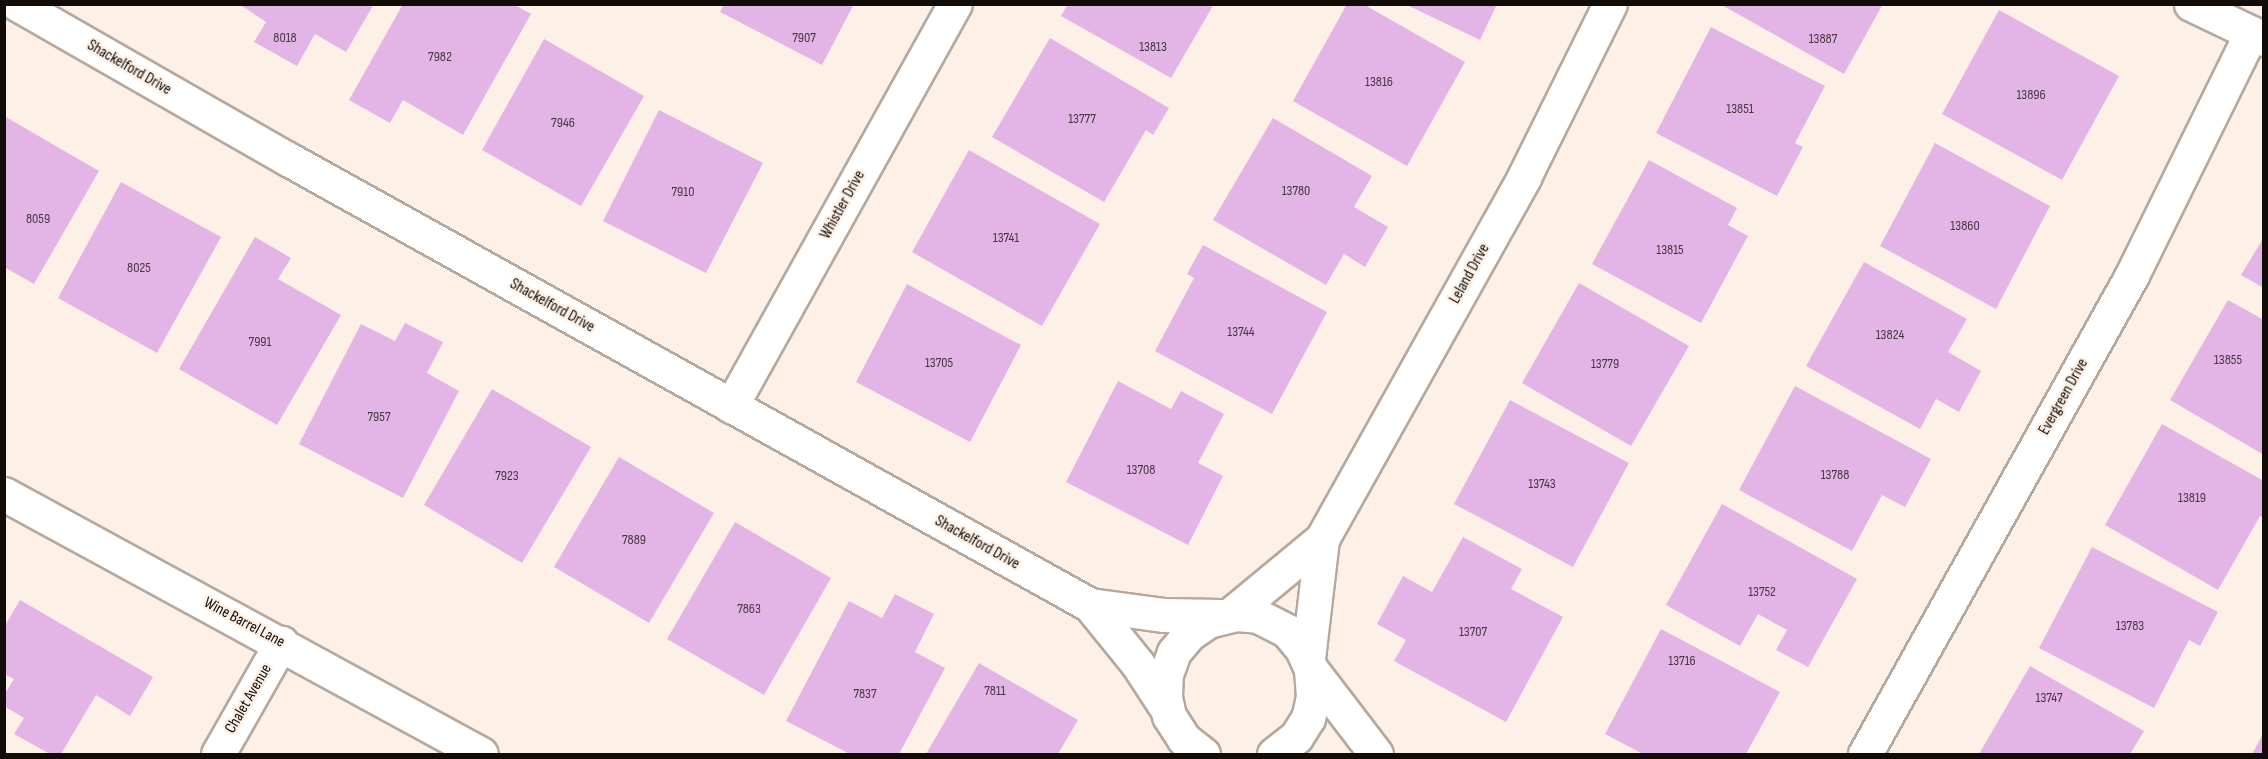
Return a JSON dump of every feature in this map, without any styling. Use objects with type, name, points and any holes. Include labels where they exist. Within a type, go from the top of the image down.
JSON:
[{"type":"street","name":"Shackelford Drive","points":[[17,4],[731,406],[1090,605],[1164,615],[1258,616],[1278,625],[1296,639],[1309,663]]},
{"type":"street","name":"Whistler Drive","points":[[731,406],[955,4]]},
{"type":"street","name":"Leland Drive","points":[[1168,712],[1165,697],[1166,674],[1174,652],[1198,627],[1225,616],[1322,539],[1528,169],[1610,4]]},
{"type":"street","points":[[2192,4],[2257,36]]},
{"type":"street","name":"Evergreen Drive","points":[[1865,754],[2132,275],[2257,36]]},
{"type":"street","name":"Wine Barrel Lane","points":[[4,494],[481,754]]},
{"type":"street","name":"Leland Drive","points":[[1274,754],[1296,737],[1308,718],[1313,697],[1309,663],[1322,539]]},
{"type":"street","name":"Shackelford Drive","points":[[1090,605],[1137,663],[1184,739],[1203,754]]},
{"type":"street","name":"Chalet Avenue","points":[[218,754],[281,643]]},
{"type":"street","points":[[1309,663],[1376,754]]},
{"type":"street","points":[[1167,754],[1168,712]]},
{"type":"building","points":[[239,4],[374,4],[346,52],[315,34],[297,66],[254,42],[266,22]]},
{"type":"building","points":[[403,4],[513,4],[531,14],[463,135],[403,100],[390,123],[349,100]]},
{"type":"building","points":[[724,4],[854,4],[822,65],[720,12]]},
{"type":"building","points":[[1068,4],[1214,4],[1171,78],[1061,16]]},
{"type":"building","points":[[1347,4],[1363,4],[1465,62],[1407,166],[1293,101]]},
{"type":"building","points":[[1405,4],[1497,4],[1480,40]]},
{"type":"building","points":[[1720,4],[1883,4],[1844,74]]},
{"type":"building","points":[[1999,10],[2119,76],[2062,180],[1942,114]]},
{"type":"building","points":[[1711,27],[1825,86],[1795,143],[1803,147],[1777,196],[1656,133]]},
{"type":"building","points":[[1050,38],[1169,108],[1153,135],[1146,130],[1104,202],[992,137]]},
{"type":"building","points":[[544,39],[644,96],[581,206],[482,150]]},
{"type":"building","points":[[659,110],[763,163],[706,273],[603,221]]},
{"type":"building","points":[[4,116],[99,171],[34,284],[4,267]]},
{"type":"building","points":[[1273,118],[1372,176],[1354,207],[1388,227],[1365,267],[1344,254],[1326,285],[1213,220]]},
{"type":"building","points":[[1935,143],[2050,206],[1996,309],[1880,246]]},
{"type":"building","points":[[969,150],[1100,224],[1042,326],[912,252]]},
{"type":"building","points":[[1649,160],[1737,208],[1728,225],[1748,236],[1701,323],[1592,264]]},
{"type":"building","points":[[121,182],[221,237],[157,353],[58,298]]},
{"type":"building","points":[[255,237],[291,258],[278,279],[341,315],[277,425],[179,369]]},
{"type":"building","points":[[2264,237],[2264,288],[2241,275]]},
{"type":"building","points":[[1203,245],[1327,312],[1272,414],[1155,351],[1194,278],[1187,274]]},
{"type":"building","points":[[1864,262],[1967,319],[1948,352],[1981,371],[1959,412],[1936,399],[1920,429],[1806,366]]},
{"type":"building","points":[[1579,283],[1689,346],[1631,446],[1522,383]]},
{"type":"building","points":[[907,284],[1021,345],[970,442],[856,382]]},
{"type":"building","points":[[2228,300],[2264,320],[2264,455],[2170,400]]},
{"type":"building","points":[[405,323],[443,342],[427,373],[459,391],[403,498],[299,444],[361,324],[395,341]]},
{"type":"building","points":[[1118,381],[1171,409],[1181,391],[1224,414],[1198,463],[1223,476],[1188,545],[1066,482]]},
{"type":"building","points":[[1795,386],[1931,459],[1905,507],[1882,495],[1852,551],[1739,490]]},
{"type":"building","points":[[492,389],[591,447],[522,563],[424,505]]},
{"type":"building","points":[[1510,400],[1629,463],[1573,567],[1454,504]]},
{"type":"building","points":[[2162,424],[2264,481],[2264,518],[2260,516],[2218,590],[2105,525]]},
{"type":"building","points":[[619,457],[714,513],[649,623],[554,567]]},
{"type":"building","points":[[1722,504],[1857,579],[1808,667],[1776,650],[1787,630],[1758,614],[1740,646],[1666,605]]},
{"type":"building","points":[[735,522],[831,578],[764,695],[667,639]]},
{"type":"building","points":[[1463,537],[1522,569],[1511,589],[1563,617],[1506,722],[1394,661],[1406,640],[1377,624],[1403,576],[1432,592]]},
{"type":"building","points":[[2092,547],[2218,612],[2200,646],[2189,640],[2154,708],[2039,648]]},
{"type":"building","points":[[895,594],[934,614],[915,652],[945,668],[899,754],[850,754],[786,721],[849,601],[882,618]]},
{"type":"building","points":[[20,600],[153,677],[130,716],[96,695],[61,754],[50,754],[14,734],[24,718],[4,706],[4,695],[14,679],[4,674],[4,627]]},
{"type":"building","points":[[1661,629],[1780,692],[1746,754],[1643,754],[1605,734]]},
{"type":"building","points":[[979,663],[1078,720],[1058,754],[926,754]]},
{"type":"building","points":[[2030,666],[2144,731],[2130,754],[1979,754]]},
{"type":"building","points":[[2264,732],[2264,754],[2252,754]]}]
